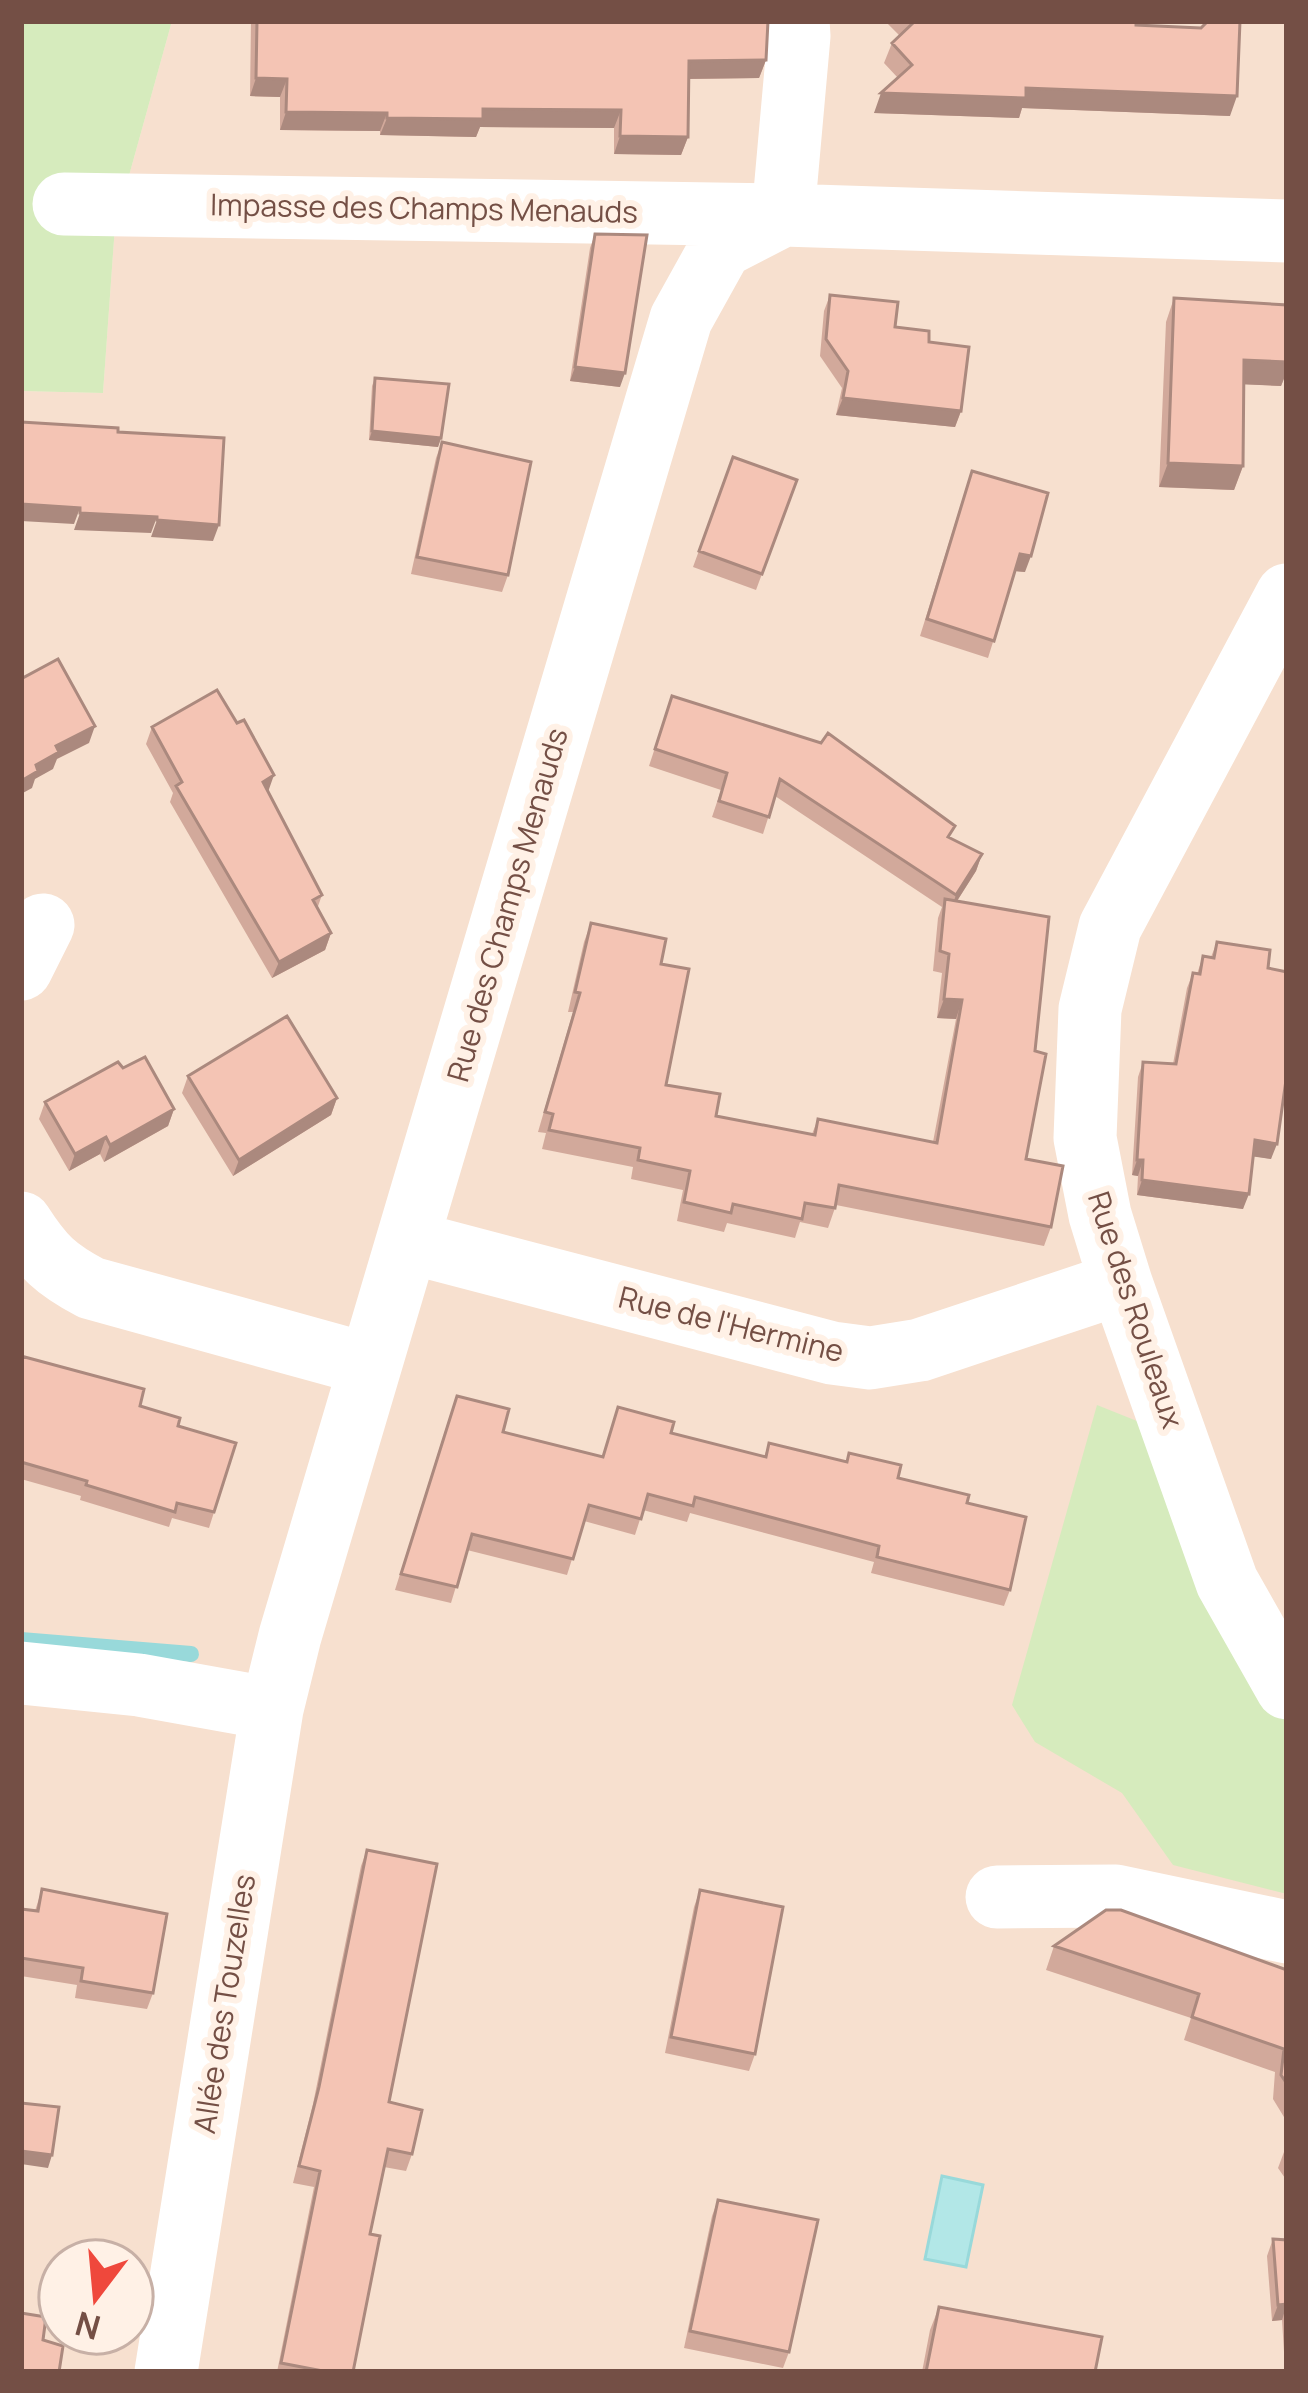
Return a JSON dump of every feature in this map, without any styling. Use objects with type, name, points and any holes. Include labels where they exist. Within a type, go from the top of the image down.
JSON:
[{"type":"street","points":[[783,215],[798,21]]},
{"type":"street","name":"Impasse des Champs Menauds","points":[[64,204],[783,215]]},
{"type":"street","name":"Rue des Champs Menauds","points":[[290,1636],[681,319],[721,247],[783,215],[1287,231]]},
{"type":"street","name":"Rue des Rouleaux","points":[[1287,595],[1110,927],[1090,1009],[1085,1138],[1120,1283],[1227,1582],[1287,1688]]},
{"type":"street","points":[[21,1223],[61,1272],[91,1288],[370,1365]]},
{"type":"street","name":"Rue de l'Hermine","points":[[409,1242],[832,1353],[870,1358],[920,1350],[1120,1283]]},
{"type":"street","name":"Allée des Touzelles","points":[[166,2372],[272,1709],[290,1636]]},
{"type":"street","points":[[21,1673],[139,1685],[272,1709]]},
{"type":"street","points":[[997,1897],[1115,1895],[1287,1932]]},
{"type":"shaded area","points":[[172,21],[1287,21],[1287,2372],[21,2372],[21,391],[103,393],[115,226]]},
{"type":"green space","points":[[21,21],[172,21],[115,226],[103,393],[21,391]]},
{"type":"green space","points":[[1097,1405],[1157,1429],[1226,1617],[1287,1721],[1287,1894],[1173,1865],[1122,1793],[1035,1742],[1012,1705]]},
{"type":"water","points":[[942,2176],[983,2185],[966,2267],[925,2259]]},
{"type":"building","points":[[257,21],[768,21],[766,60],[689,61],[688,137],[620,136],[621,110],[483,109],[483,119],[286,112],[287,79],[256,78]]},
{"type":"building","points":[[911,21],[1136,21],[1136,25],[1201,28],[1208,21],[1240,21],[1237,96],[1026,88],[1026,98],[881,93],[912,65],[892,43]]},
{"type":"building","points":[[595,234],[647,235],[625,373],[575,367]]},
{"type":"building","points":[[830,295],[898,302],[895,327],[929,331],[929,342],[969,347],[961,411],[843,398],[848,371],[826,339]]},
{"type":"building","points":[[1174,298],[1287,305],[1287,362],[1244,360],[1243,466],[1168,463]]},
{"type":"building","points":[[375,378],[449,384],[441,438],[372,431]]},
{"type":"building","points":[[21,422],[224,438],[219,525],[21,504]]},
{"type":"building","points":[[442,442],[531,462],[508,575],[417,557]]},
{"type":"building","points":[[733,457],[797,480],[762,574],[699,551]]},
{"type":"building","points":[[972,471],[1048,493],[1031,556],[1020,554],[994,641],[927,619]]},
{"type":"building","points":[[58,659],[95,726],[56,746],[59,752],[36,765],[38,771],[21,781],[21,679]]},
{"type":"building","points":[[217,690],[237,723],[244,720],[274,775],[263,782],[322,895],[313,900],[331,933],[279,962],[176,786],[182,782],[152,727]]},
{"type":"building","points":[[672,696],[821,743],[828,733],[955,826],[948,837],[982,854],[956,895],[780,779],[769,817],[719,801],[727,773],[655,749]]},
{"type":"building","points":[[945,899],[1049,917],[1035,1051],[1046,1054],[1026,1159],[1063,1166],[1051,1227],[839,1185],[835,1208],[805,1203],[802,1219],[733,1204],[731,1213],[684,1202],[690,1171],[638,1160],[640,1148],[549,1130],[553,1114],[545,1112],[580,993],[575,992],[591,923],[666,939],[661,964],[689,969],[666,1085],[720,1094],[716,1116],[815,1135],[818,1119],[937,1143],[962,1000],[944,999],[949,954],[940,951]]},
{"type":"building","points":[[1217,942],[1270,950],[1268,968],[1287,972],[1287,1073],[1277,1144],[1255,1140],[1249,1194],[1142,1180],[1143,1160],[1137,1160],[1143,1062],[1176,1064],[1193,973],[1200,974],[1203,956],[1214,958]]},
{"type":"building","points":[[287,1016],[337,1098],[239,1160],[188,1076]]},
{"type":"building","points":[[145,1057],[174,1109],[110,1145],[106,1137],[75,1154],[45,1102],[118,1062],[123,1068]]},
{"type":"building","points":[[21,1356],[144,1389],[140,1406],[180,1418],[178,1426],[236,1443],[214,1512],[177,1503],[175,1512],[21,1462]]},
{"type":"building","points":[[457,1396],[509,1409],[503,1432],[603,1457],[618,1407],[674,1422],[671,1433],[766,1457],[769,1443],[847,1462],[849,1453],[901,1465],[898,1478],[969,1495],[967,1503],[1026,1517],[1010,1590],[877,1557],[879,1546],[695,1497],[693,1506],[648,1494],[641,1519],[589,1505],[573,1559],[472,1534],[457,1587],[401,1574]]},
{"type":"building","points":[[367,1850],[437,1864],[389,2102],[422,2110],[412,2154],[388,2149],[370,2234],[380,2236],[353,2372],[328,2372],[281,2363],[320,2171],[299,2166]]},
{"type":"building","points":[[42,1889],[167,1914],[153,1993],[81,1981],[83,1968],[21,1958],[21,1909],[38,1911]]},
{"type":"building","points":[[700,1890],[783,1907],[755,2054],[671,2037]]},
{"type":"building","points":[[1106,1910],[1121,1910],[1287,1970],[1287,2084],[1281,2075],[1284,2049],[1192,2017],[1199,1994],[1054,1946]]},
{"type":"building","points":[[21,2103],[59,2107],[52,2155],[21,2151]]},
{"type":"building","points":[[718,2200],[818,2220],[789,2352],[690,2331]]},
{"type":"building","points":[[1273,2239],[1287,2240],[1287,2304],[1278,2305]]},
{"type":"building","points":[[939,2307],[1102,2337],[1095,2372],[926,2372]]},
{"type":"building","points":[[21,2313],[36,2315],[36,2357],[61,2357],[59,2372],[21,2372]]},
{"type":"waterway","points":[[21,1640],[191,1654]]}]
